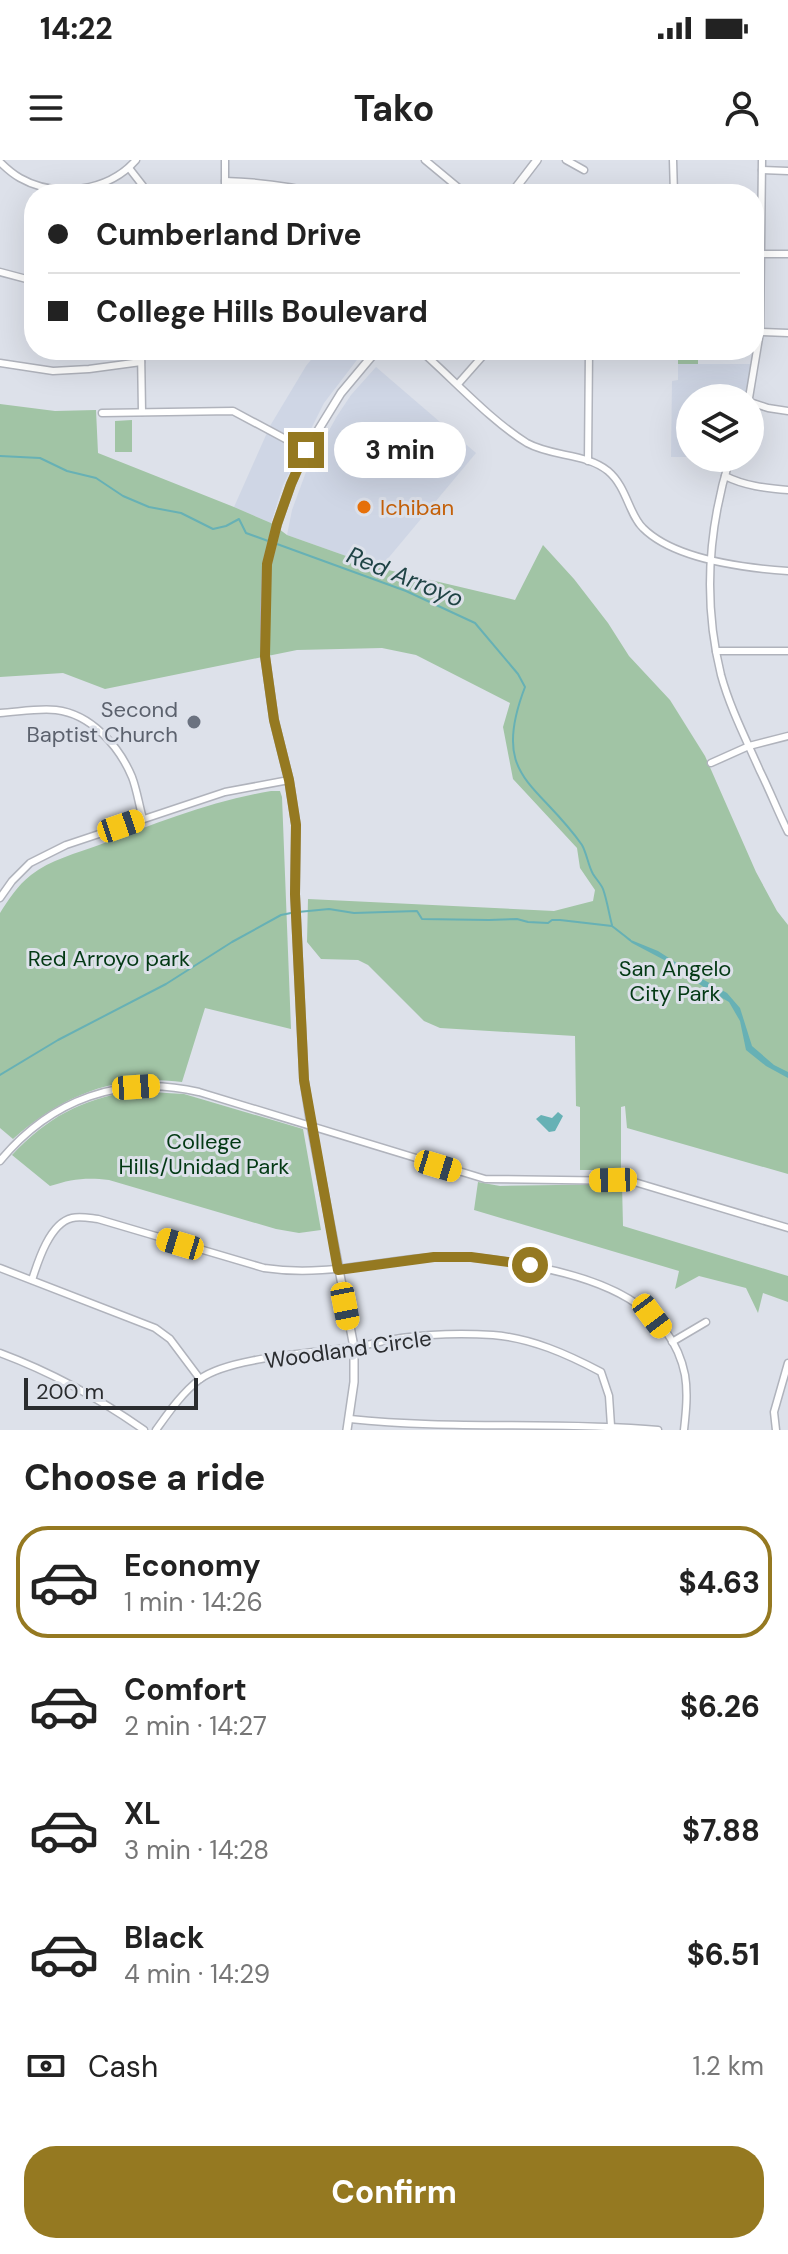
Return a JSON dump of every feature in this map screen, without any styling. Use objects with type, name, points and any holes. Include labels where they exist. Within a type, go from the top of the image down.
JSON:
[{"type":"street","points":[[104,184],[136,160]]},
{"type":"street","points":[[225,160],[225,181],[276,184]]},
{"type":"street","points":[[425,160],[454,184]]},
{"type":"street","points":[[519,184],[537,160]]},
{"type":"street","points":[[566,160],[584,170]]},
{"type":"street","points":[[673,160],[674,184]]},
{"type":"street","points":[[761,184],[762,160]]},
{"type":"street","points":[[0,162],[21,178],[35,184]]},
{"type":"street","points":[[129,168],[141,184]]},
{"type":"street","points":[[762,170],[788,171]]},
{"type":"street","points":[[764,254],[788,254]]},
{"type":"street","points":[[0,272],[24,278]]},
{"type":"street","points":[[764,332],[788,333]]},
{"type":"street","points":[[347,1430],[354,1382],[354,1347],[304,1080],[295,894],[296,825],[274,720],[265,656],[267,564],[291,484],[306,450],[341,393],[369,360]]},
{"type":"street","points":[[431,360],[504,426],[529,444],[588,461],[607,470],[621,485],[641,527],[664,543],[690,556],[759,569],[788,571]]},
{"type":"street","points":[[458,384],[479,360]]},
{"type":"street","points":[[588,461],[589,360]]},
{"type":"street","points":[[753,384],[756,360]]},
{"type":"street","points":[[0,363],[53,371],[141,362],[142,412]]},
{"type":"street","points":[[764,406],[788,411]]},
{"type":"street","points":[[102,413],[233,411],[306,450]]},
{"type":"street","points":[[726,472],[714,518],[710,559],[710,598],[716,651],[732,708],[788,832]]},
{"type":"street","points":[[725,476],[759,488],[788,490]]},
{"type":"street","points":[[716,651],[788,651]]},
{"type":"street","points":[[0,713],[56,710],[77,716],[92,725],[112,743],[132,778],[143,819]]},
{"type":"street","points":[[711,763],[749,746],[788,736]]},
{"type":"street","points":[[0,898],[30,863],[66,845],[225,792],[289,780]]},
{"type":"street","points":[[0,1161],[44,1118],[80,1099],[117,1088],[155,1085],[177,1087],[311,1125],[485,1179],[631,1181],[788,1228]]},
{"type":"street","points":[[32,1280],[40,1255],[57,1229],[69,1218],[82,1217],[264,1268],[290,1272],[338,1270],[434,1257],[509,1261],[551,1270],[592,1281],[629,1297],[652,1316],[672,1342],[685,1375],[684,1430]]},
{"type":"street","points":[[0,1268],[155,1328],[170,1339],[200,1379]]},
{"type":"street","points":[[672,1342],[706,1322]]},
{"type":"street","name":"Woodland Circle","points":[[156,1430],[173,1405],[200,1379],[219,1369],[402,1338],[453,1335],[494,1335],[534,1343],[573,1357],[601,1372],[609,1396],[611,1426]]},
{"type":"street","points":[[0,1353],[75,1387],[144,1430]]},
{"type":"street","points":[[776,1430],[774,1412],[788,1363]]},
{"type":"street","points":[[350,1419],[414,1428],[611,1426],[658,1430]]},
{"type":"shaded area","points":[[311,360],[357,360],[324,403],[283,485],[271,523],[234,507],[270,426]]},
{"type":"shaded area","points":[[678,364],[752,364],[748,384],[676,384],[676,457],[671,457],[672,381],[678,380]]},
{"type":"shaded area","points":[[376,367],[476,453],[380,568],[287,535],[292,510],[306,472],[351,395]]},
{"type":"green space","points":[[678,360],[698,360],[698,364],[678,364]]},
{"type":"green space","name":"San Angelo City Park","points":[[0,404],[55,411],[96,410],[98,453],[271,523],[287,535],[380,568],[515,600],[543,545],[574,579],[629,656],[670,700],[705,756],[756,872],[788,925],[788,1174],[627,1128],[625,1106],[621,1107],[621,1170],[580,1170],[575,1036],[440,1028],[424,1021],[368,965],[358,960],[321,959],[307,942],[308,899],[554,911],[593,901],[595,890],[580,868],[577,848],[513,779],[503,727],[510,703],[416,655],[382,648],[297,650],[105,689],[63,673],[0,677]]},
{"type":"green space","points":[[132,420],[132,452],[115,452],[115,421]]},
{"type":"green space","name":"Red Arroyo park","points":[[280,791],[282,797],[291,1029],[205,1008],[182,1082],[134,1081],[91,1091],[51,1110],[13,1139],[0,1128],[0,913],[14,893],[31,875],[64,857],[184,814]]},
{"type":"green space","name":"College Hills/Unidad Park","points":[[132,1091],[184,1094],[303,1129],[321,1230],[299,1233],[276,1229],[109,1180],[79,1179],[50,1186],[12,1155],[39,1130],[66,1112],[96,1099]]},
{"type":"green space","points":[[478,1182],[500,1186],[622,1184],[623,1226],[788,1276],[788,1302],[763,1293],[758,1313],[746,1288],[699,1276],[675,1289],[679,1271],[474,1210]]},
{"type":"water","points":[[626,938],[658,951],[727,993],[740,1008],[752,1046],[774,1065],[788,1072],[788,1078],[746,1050],[740,1021],[729,1002]]},
{"type":"water","points":[[558,1112],[563,1116],[555,1131],[549,1132],[536,1119],[541,1115],[552,1118]]},
{"type":"waterway","name":"Red Arroyo","points":[[0,456],[40,458],[67,471],[96,478],[123,496],[149,507],[181,513],[213,529],[239,519],[246,533],[271,542]]},
{"type":"waterway","name":"Red Arroyo","points":[[277,544],[406,591],[475,623],[518,674],[525,687],[513,741],[516,760],[535,791],[582,845],[591,871],[603,889],[612,925]]},
{"type":"waterway","name":"Red Arroyo","points":[[298,912],[329,909],[354,913],[417,911],[422,919],[517,919],[548,923],[560,920],[612,926],[630,940]]},
{"type":"waterway","name":"Red Arroyo","points":[[0,1075],[58,1040],[166,984],[232,942],[281,915],[291,913]]},
{"type":"place","name":"Ichiban","points":[[364,507]]},
{"type":"place","name":"Second Baptist Church","points":[[194,722]]},
{"type":"route","points":[[306,450],[277,524],[267,564],[265,656],[274,720],[296,825],[295,894],[304,1080],[338,1270],[434,1257],[471,1257],[530,1265]]}]
